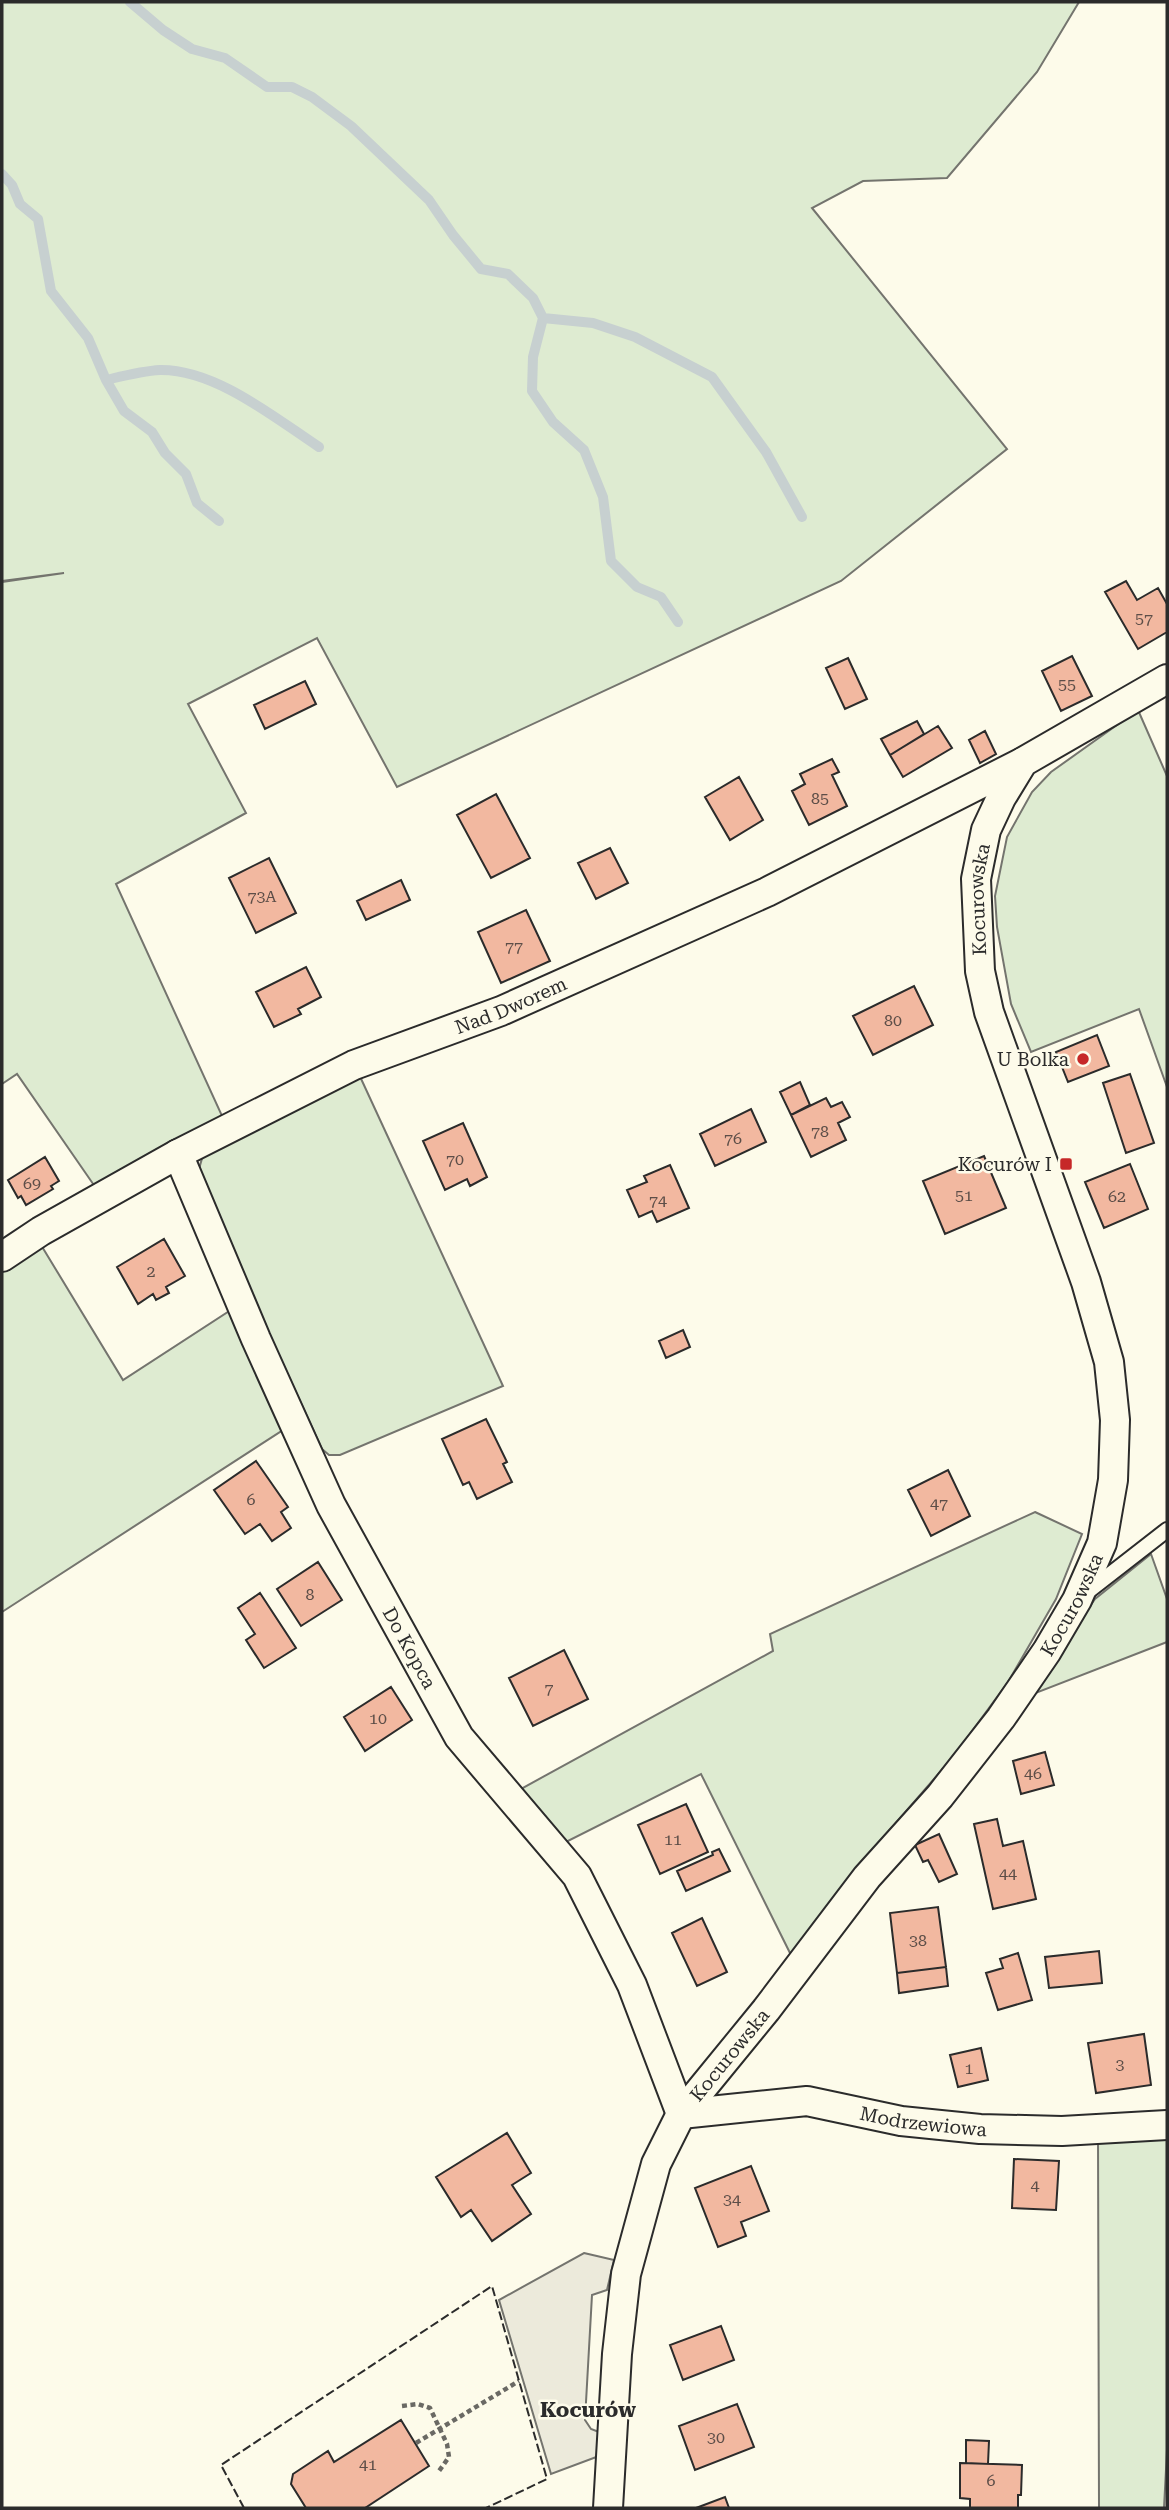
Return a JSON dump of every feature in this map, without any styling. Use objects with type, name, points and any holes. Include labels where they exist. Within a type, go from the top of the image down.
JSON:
[{"type":"street","points":[[1023,762],[1167,679]]},
{"type":"street","name":"Nad Dworem","points":[[2,1257],[41,1231],[178,1154],[354,1065],[501,1011],[767,892],[1023,762]]},
{"type":"street","name":"Kocurowska","points":[[608,2508],[617,2354],[626,2274],[656,2164],[681,2114],[766,2010],[867,1877],[940,1796],[1001,1718],[1047,1651],[1077,1600],[1102,1543],[1113,1480],[1115,1420],[1109,1362],[1086,1282],[989,1012],[980,971],[976,879],[986,830],[1023,762]]},
{"type":"street","name":"Do Kopca","points":[[178,1154],[256,1339],[331,1505],[459,1737],[577,1876],[632,1985],[681,2114]]},
{"type":"street","name":"Modrzewiowa","points":[[681,2114],[807,2102],[901,2121],[980,2129],[1062,2131],[1167,2126]]},
{"type":"lane","points":[[1077,1600],[1167,1530]]},
{"type":"path","points":[[415,2443],[519,2381]]},
{"type":"path","points":[[402,2406],[418,2404],[430,2408],[447,2444],[449,2458],[439,2471]]},
{"type":"green space","points":[[2,2],[1079,2],[1037,72],[947,178],[863,181],[812,208],[1007,449],[841,581],[397,787],[317,638],[188,704],[246,813],[116,884],[223,1118],[98,1191],[17,1074],[2,1084],[2,582],[64,573],[2,581]]},
{"type":"green space","points":[[1138,710],[1167,776],[1167,1087],[1139,1009],[1031,1052],[1011,1004],[997,927],[995,896],[1007,837],[1032,792],[1051,772]]},
{"type":"green space","points":[[357,1070],[503,1386],[340,1455],[329,1455],[322,1449],[199,1181],[199,1169],[203,1155]]},
{"type":"green space","points":[[41,1245],[123,1380],[234,1308],[286,1428],[2,1612],[2,1270]]},
{"type":"green space","points":[[1035,1512],[1082,1534],[1056,1599],[1008,1682],[953,1757],[856,1869],[791,1955],[701,1774],[562,1844],[519,1790],[773,1651],[770,1634]]},
{"type":"green space","points":[[1151,1554],[1167,1599],[1167,1642],[1028,1696],[1095,1599]]},
{"type":"green space","points":[[1167,2130],[1167,2450],[1164,2508],[1099,2508],[1098,2134]]},
{"type":"shaded area","points":[[584,2253],[614,2260],[607,2290],[592,2295],[585,2420],[591,2429],[599,2432],[599,2456],[551,2474],[499,2300]]},
{"type":"building","points":[[1126,581],[1137,600],[1158,588],[1167,604],[1167,632],[1138,649],[1105,592]]},
{"type":"building","points":[[1072,656],[1092,696],[1061,711],[1042,671]]},
{"type":"building","points":[[848,658],[867,699],[845,709],[826,668]]},
{"type":"building","points":[[305,681],[316,704],[265,729],[254,705]]},
{"type":"building","points":[[917,721],[924,734],[890,755],[881,739]]},
{"type":"building","points":[[938,726],[952,748],[903,777],[890,755]]},
{"type":"building","points":[[985,731],[996,754],[980,763],[969,740]]},
{"type":"building","points":[[832,759],[839,772],[832,775],[847,806],[809,825],[792,791],[805,784],[800,774]]},
{"type":"building","points":[[739,777],[763,820],[730,840],[705,797]]},
{"type":"building","points":[[496,794],[530,858],[491,878],[457,815]]},
{"type":"building","points":[[610,848],[628,883],[596,899],[578,863]]},
{"type":"building","points":[[269,858],[296,913],[256,933],[229,878]]},
{"type":"building","points":[[401,880],[410,900],[366,920],[357,901]]},
{"type":"building","points":[[526,910],[550,961],[501,983],[478,932]]},
{"type":"building","points":[[306,967],[321,997],[298,1009],[301,1014],[274,1027],[256,992]]},
{"type":"building","points":[[914,986],[933,1025],[873,1055],[853,1016]]},
{"type":"building","name":"U Bolka","points":[[1097,1035],[1109,1066],[1068,1082],[1056,1052]]},
{"type":"building","points":[[1130,1074],[1154,1143],[1126,1153],[1103,1083]]},
{"type":"building","points":[[800,1082],[810,1105],[791,1115],[780,1092]]},
{"type":"building","points":[[826,1098],[831,1107],[842,1102],[850,1117],[838,1123],[846,1140],[811,1157],[791,1115]]},
{"type":"building","points":[[751,1109],[766,1142],[715,1166],[700,1134]]},
{"type":"building","points":[[463,1123],[487,1177],[470,1186],[467,1179],[445,1190],[423,1141]]},
{"type":"building","points":[[984,1156],[1006,1208],[945,1234],[923,1181]]},
{"type":"building","points":[[45,1157],[59,1181],[51,1186],[53,1189],[26,1205],[21,1196],[18,1198],[8,1180]]},
{"type":"building","points":[[1130,1164],[1148,1209],[1104,1228],[1085,1182]]},
{"type":"building","points":[[670,1165],[689,1208],[657,1222],[652,1211],[639,1217],[627,1190],[647,1182],[644,1176]]},
{"type":"building","points":[[164,1239],[185,1276],[166,1287],[169,1293],[156,1300],[153,1294],[138,1304],[117,1267]]},
{"type":"building","points":[[683,1330],[690,1347],[666,1358],[659,1341]]},
{"type":"building","points":[[486,1419],[507,1462],[503,1464],[512,1482],[477,1499],[469,1482],[463,1485],[442,1439]]},
{"type":"building","points":[[256,1461],[288,1507],[281,1512],[291,1528],[272,1541],[260,1524],[245,1534],[214,1490]]},
{"type":"building","points":[[948,1470],[970,1516],[931,1536],[908,1490]]},
{"type":"building","points":[[318,1562],[342,1600],[301,1626],[277,1589]]},
{"type":"building","points":[[260,1593],[296,1648],[264,1668],[246,1640],[255,1634],[238,1608]]},
{"type":"building","points":[[564,1650],[588,1699],[533,1726],[509,1678]]},
{"type":"building","points":[[391,1687],[412,1720],[365,1751],[344,1717]]},
{"type":"building","points":[[1045,1752],[1054,1785],[1021,1794],[1013,1761]]},
{"type":"building","points":[[686,1804],[708,1852],[660,1874],[638,1825]]},
{"type":"building","points":[[997,1819],[1003,1846],[1023,1841],[1036,1899],[993,1909],[974,1824]]},
{"type":"building","points":[[939,1834],[957,1874],[939,1882],[928,1860],[923,1862],[915,1845]]},
{"type":"building","points":[[719,1849],[730,1871],[686,1891],[677,1871],[713,1855],[712,1852]]},
{"type":"building","points":[[938,1907],[946,1967],[897,1973],[890,1913]]},
{"type":"building","points":[[702,1918],[727,1972],[697,1986],[672,1933]]},
{"type":"building","points":[[1099,1951],[1102,1983],[1049,1988],[1045,1957]]},
{"type":"building","points":[[1018,1953],[1032,2000],[998,2010],[986,1973],[1003,1968],[1000,1959]]},
{"type":"building","points":[[946,1967],[948,1986],[899,1993],[897,1973]]},
{"type":"building","points":[[1144,2034],[1151,2085],[1096,2093],[1088,2043]]},
{"type":"building","points":[[981,2048],[988,2080],[958,2087],[950,2055]]},
{"type":"building","points":[[507,2133],[531,2173],[512,2185],[531,2214],[492,2241],[471,2210],[461,2217],[436,2177]]},
{"type":"building","points":[[1014,2159],[1059,2161],[1056,2210],[1012,2208]]},
{"type":"building","points":[[751,2166],[769,2211],[741,2222],[746,2236],[718,2247],[695,2188]]},
{"type":"building","points":[[721,2326],[734,2360],[683,2380],[670,2345]]},
{"type":"building","points":[[737,2404],[754,2447],[695,2470],[679,2426]]},
{"type":"building","points":[[401,2420],[429,2466],[365,2508],[306,2508],[291,2484],[293,2474],[328,2451],[334,2462]]},
{"type":"building","points":[[966,2440],[989,2441],[988,2464],[966,2463]]},
{"type":"building","points":[[960,2463],[1022,2465],[1018,2508],[970,2508],[970,2499],[960,2498]]},
{"type":"building","points":[[725,2497],[729,2508],[696,2508]]},
{"type":"waterway","points":[[130,2],[163,30],[192,49],[225,58],[267,87],[292,87],[312,97],[351,126],[429,200],[481,269],[508,274],[533,298],[543,318],[533,357],[532,391],[553,422],[584,450],[603,497],[611,561],[637,587],[661,597],[678,622]]},
{"type":"waterway","points":[[2,174],[12,185],[20,204],[38,219],[51,291],[88,338],[106,380],[124,411],[152,432],[165,453],[186,474],[197,503],[219,521]]},
{"type":"waterway","points":[[543,318],[593,323],[635,337],[712,377],[766,452],[802,517]]},
{"type":"waterway","points":[[106,380],[160,370],[202,378],[244,397],[319,447]]},
{"type":"fence","points":[[244,2508],[221,2465],[492,2286],[547,2479],[486,2508]]},
{"type":"place","name":"U Bolka","points":[[1083,1059]]},
{"type":"place","name":"Kocurów I","points":[[1066,1164]]},
{"type":"district","name":"Kocurów","points":[[588,2410]]}]
